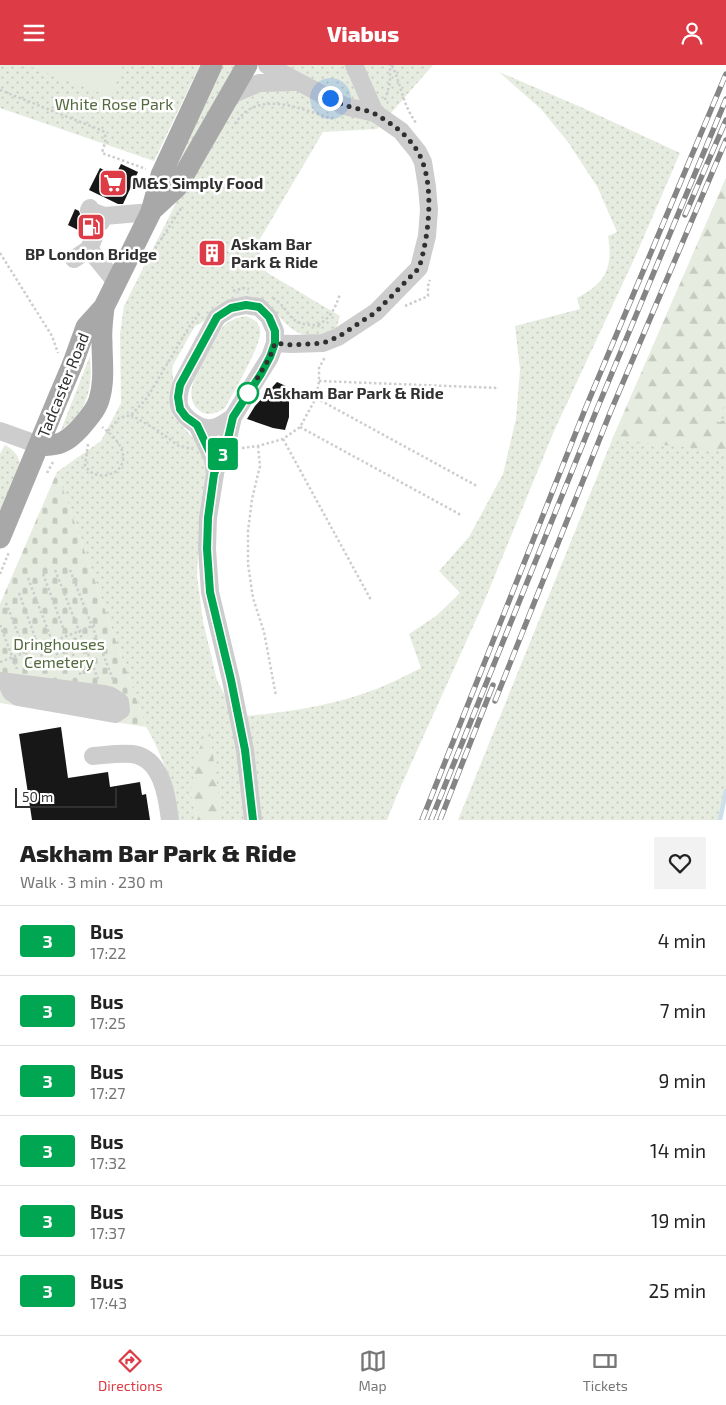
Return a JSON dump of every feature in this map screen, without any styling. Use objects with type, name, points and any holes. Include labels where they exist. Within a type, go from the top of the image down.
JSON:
[{"type":"main road","name":"Tadcaster Road","points":[[104,307],[102,339],[104,375],[99,400],[88,419],[68,441],[61,445],[40,445],[59,396],[67,362],[86,327],[104,307],[151,212],[161,175],[212,65]]},
{"type":"main road","name":"Tadcaster Road","points":[[151,212],[177,187],[247,65]]},
{"type":"main road","points":[[5,544],[40,445]]},
{"type":"street","points":[[267,65],[344,106],[375,113],[401,131],[418,152],[423,162],[429,209],[426,236],[419,268],[376,312],[338,337],[323,343],[291,345],[275,343]]},
{"type":"street","points":[[354,65],[375,113]]},
{"type":"street","points":[[229,96],[259,83],[301,83]]},
{"type":"street","points":[[74,259],[96,226],[151,212]]},
{"type":"street","points":[[96,226],[116,282]]},
{"type":"street","points":[[214,474],[227,443],[233,417],[266,365],[275,343],[275,331],[269,317],[259,307],[246,305],[231,308],[217,317],[180,385],[178,397],[180,409],[186,417],[197,425],[209,429],[219,427],[233,417]]},
{"type":"street","points":[[197,425],[213,459],[214,474],[208,518],[207,549],[210,592],[245,750],[253,820]]},
{"type":"street","points":[[0,431],[40,445]]},
{"type":"street","points":[[3,681],[70,690],[120,702],[121,710],[115,714],[18,697],[11,692],[3,681]]},
{"type":"street","points":[[93,756],[134,754],[150,762],[158,773],[167,797],[170,820]]},
{"type":"path","points":[[0,91],[103,131],[106,139],[102,153],[161,175]]},
{"type":"path","points":[[230,131],[240,115]]},
{"type":"path","points":[[145,265],[185,202]]},
{"type":"path","points":[[0,253],[67,362]]},
{"type":"path","points":[[318,325],[334,311],[340,294]]},
{"type":"path","points":[[319,381],[499,388]]},
{"type":"path","points":[[316,398],[476,486]]},
{"type":"path","points":[[88,444],[85,465],[92,474],[101,476],[119,469],[124,459],[122,447],[113,435],[100,425],[96,430]]},
{"type":"path","points":[[300,427],[461,515]]},
{"type":"path","points":[[283,439],[371,600]]},
{"type":"path","points":[[258,446],[260,466],[250,515],[248,564],[253,598],[264,632],[276,696]]},
{"type":"path","points":[[46,475],[58,459]]},
{"type":"path","points":[[0,575],[5,544]]},
{"type":"path","points":[[55,570],[79,632],[70,690]]},
{"type":"path","points":[[0,625],[13,657],[70,690],[116,689],[94,626],[70,570]]},
{"type":"path","points":[[43,575],[65,637],[70,690]]},
{"type":"path","points":[[28,578],[70,690]]},
{"type":"path","points":[[19,593],[39,647],[70,690]]},
{"type":"path","points":[[6,603],[25,653],[70,690]]},
{"type":"path","points":[[0,663],[94,626]]},
{"type":"green space","name":"White Rose Park","points":[[0,65],[200,65],[154,161],[0,108]]},
{"type":"green space","points":[[26,65],[123,65],[111,97]]},
{"type":"green space","points":[[222,65],[236,65],[164,192]]},
{"type":"green space","points":[[286,65],[433,65],[377,129],[323,132],[257,244],[266,272],[340,316],[336,329],[323,334],[302,334],[292,329],[262,300],[252,297],[240,297],[227,302],[195,326],[172,367],[173,379],[170,401],[174,417],[202,448],[207,468],[199,529],[197,576],[203,621],[217,680],[229,703],[246,716],[297,710],[346,699],[379,688],[421,668],[409,634],[436,616],[460,593],[439,571],[469,537],[503,474],[516,419],[520,370],[515,326],[580,309],[577,298],[601,280],[608,266],[608,236],[617,232],[598,188],[568,142],[541,109],[499,72],[680,153],[636,255],[554,431],[484,602],[387,820],[222,820],[191,792],[197,820],[179,820],[167,772],[152,736],[146,727],[57,472],[101,441],[121,403],[120,334],[124,306],[189,177],[236,98],[308,77]]},
{"type":"green space","points":[[726,178],[726,791],[720,820],[458,820],[612,440]]},
{"type":"green space","points":[[726,178],[726,403],[711,426],[726,419],[726,451],[612,440]]},
{"type":"green space","points":[[246,316],[257,322],[260,329],[260,336],[253,356],[225,408],[213,414],[203,413],[197,409],[192,400],[191,390],[193,383],[224,325]]},
{"type":"green space","points":[[90,356],[91,378],[87,398],[77,415],[61,430]]},
{"type":"green space","points":[[5,445],[16,454],[20,467],[0,514],[0,454]]},
{"type":"green space","name":"Dringhouses Cemetery","points":[[57,472],[146,727],[0,703],[0,604]]},
{"type":"green space","points":[[209,726],[222,820],[197,820],[191,792],[198,752]]},
{"type":"building","name":"M&S Simply Food","points":[[121,164],[138,172],[123,204],[118,204],[89,190],[100,168],[115,176]]},
{"type":"building","points":[[75,209],[79,211],[81,217],[90,222],[92,227],[84,233],[68,225]]},
{"type":"building","name":"Askham Bar Park & Ride","points":[[277,382],[286,386],[289,398],[289,417],[285,430],[247,419],[255,406]]},
{"type":"building","points":[[61,727],[68,778],[108,772],[110,787],[140,782],[142,795],[146,794],[150,820],[32,820],[19,734]]},
{"type":"waterway","points":[[720,820],[726,791]]},
{"type":"railway","points":[[422,820],[586,407],[726,74]]},
{"type":"railway","points":[[431,820],[597,409],[726,99]]},
{"type":"railway","points":[[685,215],[726,120]]},
{"type":"railway","points":[[495,701],[610,413],[726,140]]},
{"type":"railway","points":[[440,820],[493,685]]},
{"type":"bus line","name":"3","points":[[213,459],[197,425],[186,417],[180,409],[178,397],[180,385],[217,317],[231,308],[246,305],[259,307],[269,317],[275,331],[275,343],[261,374],[233,417],[227,443],[214,474],[208,518],[207,549],[210,592],[245,750],[253,820]]},
{"type":"place","name":"M&S Simply Food","points":[[113,183]]},
{"type":"place","name":"BP London Bridge","points":[[91,227]]},
{"type":"place","name":"Askam Bar Park & Ride","points":[[212,253]]},
{"type":"place","name":"Askham Bar Park & Ride","points":[[248,393]]},
{"type":"route","points":[[248,393],[246,397],[261,374],[275,343],[291,345],[323,343],[338,337],[376,312],[419,268],[422,258],[429,209],[423,162],[418,152],[401,131],[375,113],[344,106],[330,98]]}]
